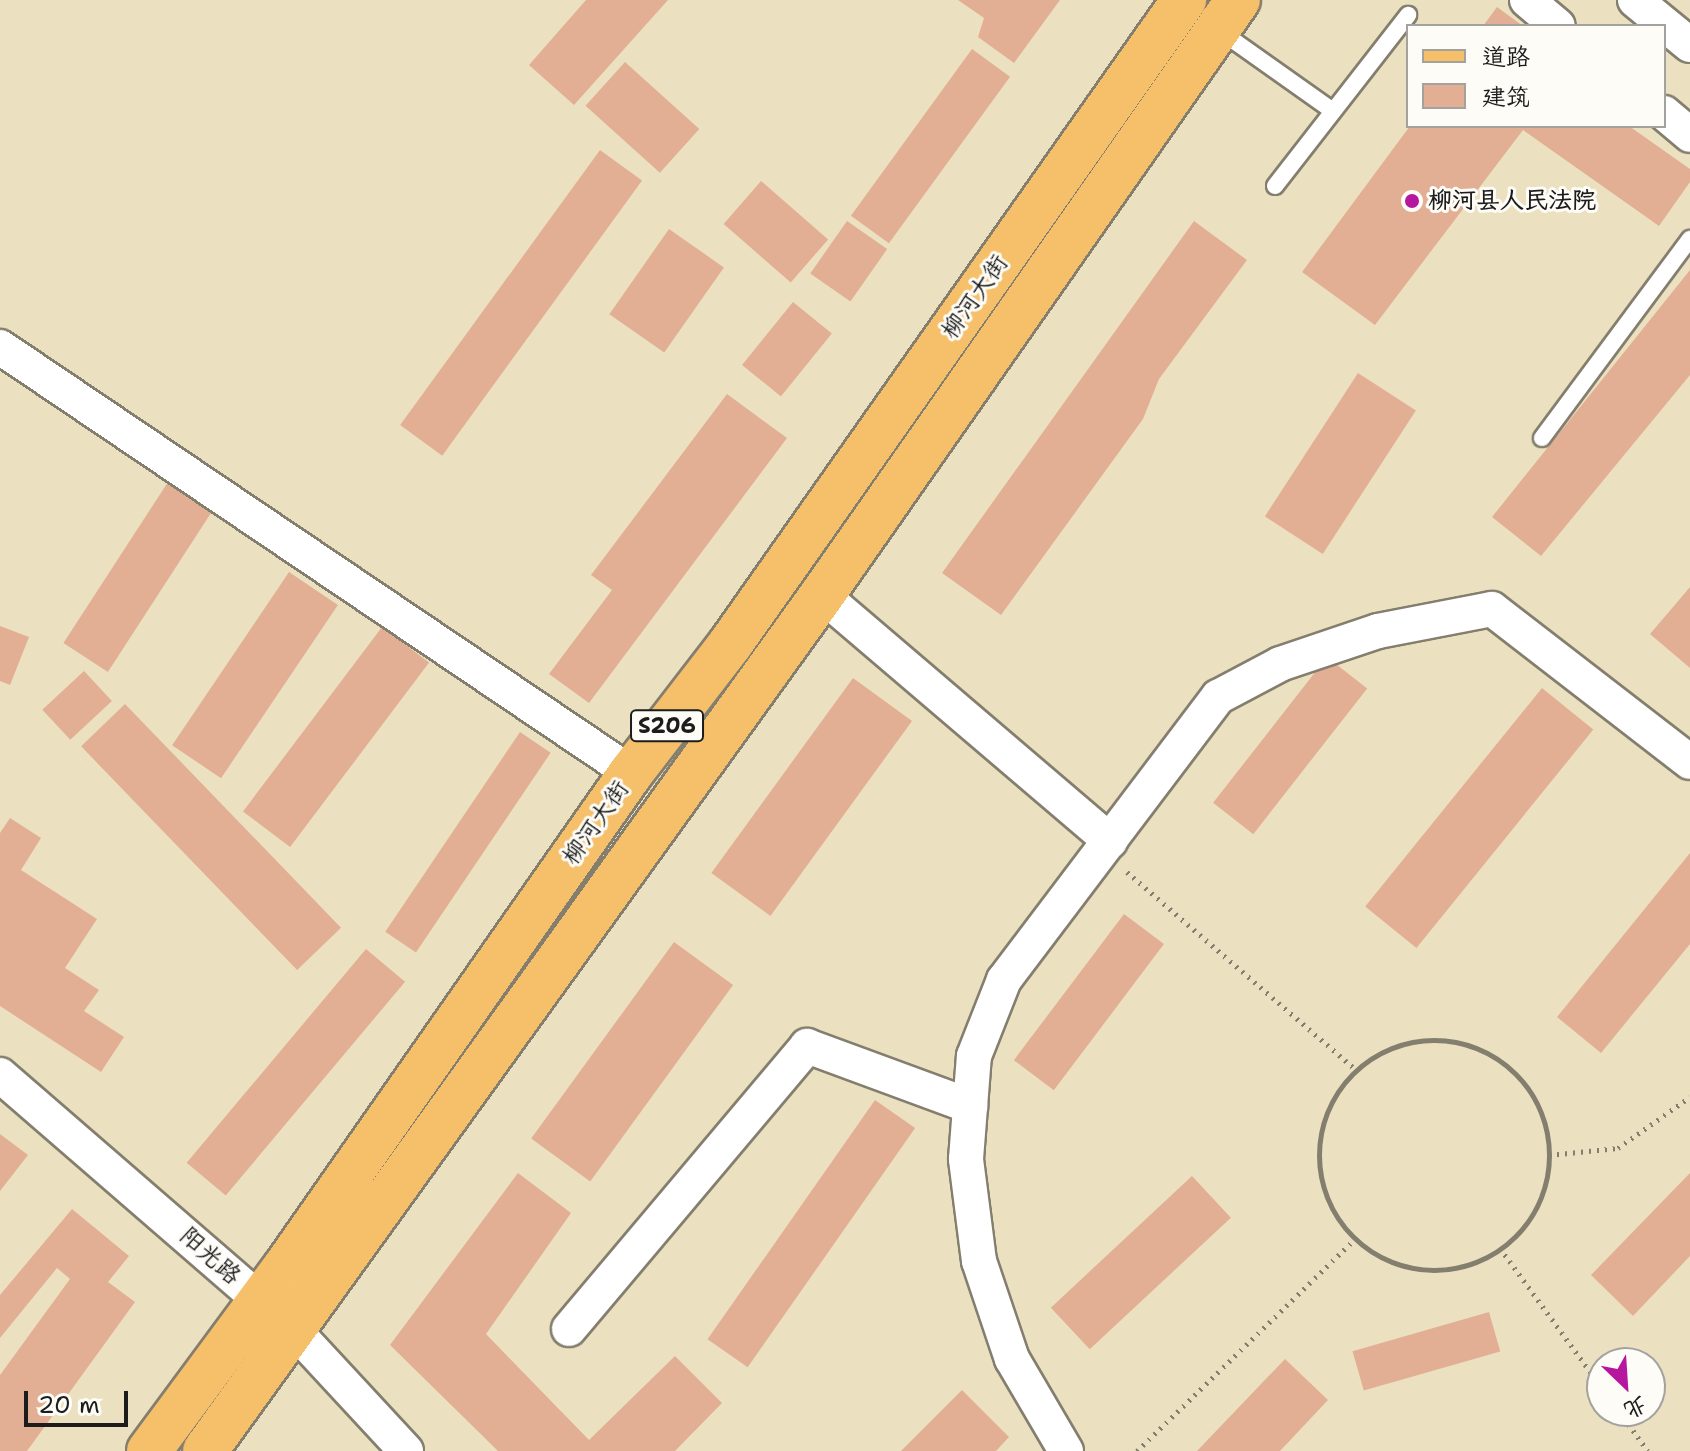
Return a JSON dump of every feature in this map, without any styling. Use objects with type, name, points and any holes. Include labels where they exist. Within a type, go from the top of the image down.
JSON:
[{"type":"main road","name":"柳河大街","points":[[149,1451],[259,1302],[631,773],[740,631],[1184,0]]},
{"type":"main road","name":"柳河大街","points":[[205,1451],[822,595],[1228,14]]},
{"type":"street","points":[[1527,0],[1556,24]]},
{"type":"street","points":[[1635,0],[1664,24]]},
{"type":"street","points":[[1666,25],[1690,45]]},
{"type":"street","points":[[1666,115],[1690,135]]},
{"type":"street","points":[[0,347],[631,773]]},
{"type":"street","points":[[822,595],[1106,846]]},
{"type":"street","points":[[1066,1451],[1012,1359],[979,1261],[966,1159],[974,1056],[1004,980],[1218,697],[1280,664],[1378,631],[1492,609],[1690,762]]},
{"type":"street","points":[[569,1329],[807,1046],[970,1106]]},
{"type":"street","name":"阳光路","points":[[0,1075],[223,1265],[259,1302],[294,1330],[406,1451]]},
{"type":"lane","points":[[1228,14],[1333,111]]},
{"type":"lane","points":[[1275,186],[1408,15]]},
{"type":"lane","points":[[1542,438],[1690,239]]},
{"type":"path","points":[[1106,846],[1356,1070]]},
{"type":"path","points":[[1417,1040],[1463,1043],[1505,1063],[1535,1098],[1549,1155],[1537,1208],[1500,1248],[1468,1264],[1425,1269],[1382,1258],[1356,1238],[1325,1192],[1319,1149],[1330,1106],[1356,1070],[1395,1046],[1417,1040]]},
{"type":"path","points":[[1549,1155],[1618,1148],[1690,1097]]},
{"type":"path","points":[[1137,1451],[1356,1238]]},
{"type":"path","points":[[1500,1248],[1586,1366]]},
{"type":"path","points":[[1631,1427],[1648,1451]]},
{"type":"building","points":[[586,0],[668,0],[574,105],[529,65]]},
{"type":"building","points":[[958,0],[1060,0],[1014,63],[978,37],[984,18]]},
{"type":"building","points":[[1497,7],[1520,24],[1484,24]]},
{"type":"building","points":[[972,49],[1010,77],[889,243],[851,216]]},
{"type":"building","points":[[625,62],[699,129],[660,173],[586,106]]},
{"type":"building","name":"柳河县人民法院","points":[[1409,128],[1632,128],[1690,169],[1690,182],[1659,226],[1523,130],[1375,325],[1302,272]]},
{"type":"building","points":[[600,150],[642,181],[442,456],[400,425]]},
{"type":"building","points":[[761,181],[828,239],[791,282],[724,224]]},
{"type":"building","points":[[847,221],[887,249],[850,302],[810,273]]},
{"type":"building","points":[[1194,221],[1247,260],[1159,379],[1143,419],[1001,615],[942,573]]},
{"type":"building","points":[[669,229],[724,267],[664,353],[609,314]]},
{"type":"building","points":[[1690,270],[1690,375],[1541,556],[1492,517]]},
{"type":"building","points":[[793,302],[832,333],[781,396],[742,365]]},
{"type":"building","points":[[1358,373],[1416,411],[1323,554],[1265,516]]},
{"type":"building","points":[[727,394],[787,438],[589,703],[549,674],[612,590],[591,575]]},
{"type":"building","points":[[168,482],[212,511],[108,672],[63,643]]},
{"type":"building","points":[[289,572],[338,605],[221,778],[172,745]]},
{"type":"building","points":[[1690,587],[1690,668],[1650,634]]},
{"type":"building","points":[[0,626],[29,637],[10,685],[0,681]]},
{"type":"building","points":[[382,627],[429,663],[290,847],[243,811]]},
{"type":"building","points":[[1327,657],[1367,688],[1253,834],[1213,803]]},
{"type":"building","points":[[84,671],[112,701],[70,740],[42,710]]},
{"type":"building","points":[[853,678],[912,721],[770,916],[711,873]]},
{"type":"building","points":[[1542,688],[1593,730],[1416,948],[1365,906]]},
{"type":"building","points":[[125,704],[341,928],[297,970],[81,746]]},
{"type":"building","points":[[520,732],[551,753],[416,952],[385,932]]},
{"type":"building","points":[[10,818],[41,838],[21,870],[97,919],[65,968],[99,990],[84,1011],[124,1037],[101,1072],[0,1006],[0,833]]},
{"type":"building","points":[[1690,853],[1690,944],[1601,1053],[1557,1017]]},
{"type":"building","points":[[1124,914],[1164,944],[1054,1090],[1014,1060]]},
{"type":"building","points":[[674,942],[733,985],[590,1181],[531,1139]]},
{"type":"building","points":[[366,949],[405,982],[226,1196],[187,1163]]},
{"type":"building","points":[[875,1100],[915,1128],[748,1367],[708,1339]]},
{"type":"building","points":[[0,1134],[28,1155],[0,1191]]},
{"type":"building","points":[[518,1173],[571,1213],[486,1334],[589,1440],[675,1356],[722,1403],[675,1451],[498,1451],[390,1345]]},
{"type":"building","points":[[1690,1173],[1690,1256],[1633,1316],[1591,1275]]},
{"type":"building","points":[[1192,1176],[1231,1218],[1090,1349],[1051,1308]]},
{"type":"building","points":[[72,1209],[129,1256],[108,1282],[135,1302],[27,1451],[0,1451],[0,1375],[70,1279],[57,1268],[0,1338],[0,1295]]},
{"type":"building","points":[[1489,1312],[1500,1351],[1364,1391],[1353,1351]]},
{"type":"building","points":[[1285,1359],[1328,1400],[1280,1451],[1197,1451]]},
{"type":"building","points":[[962,1390],[1009,1437],[996,1451],[901,1451]]},
{"type":"place","name":"柳河县人民法院","points":[[1412,201]]}]
